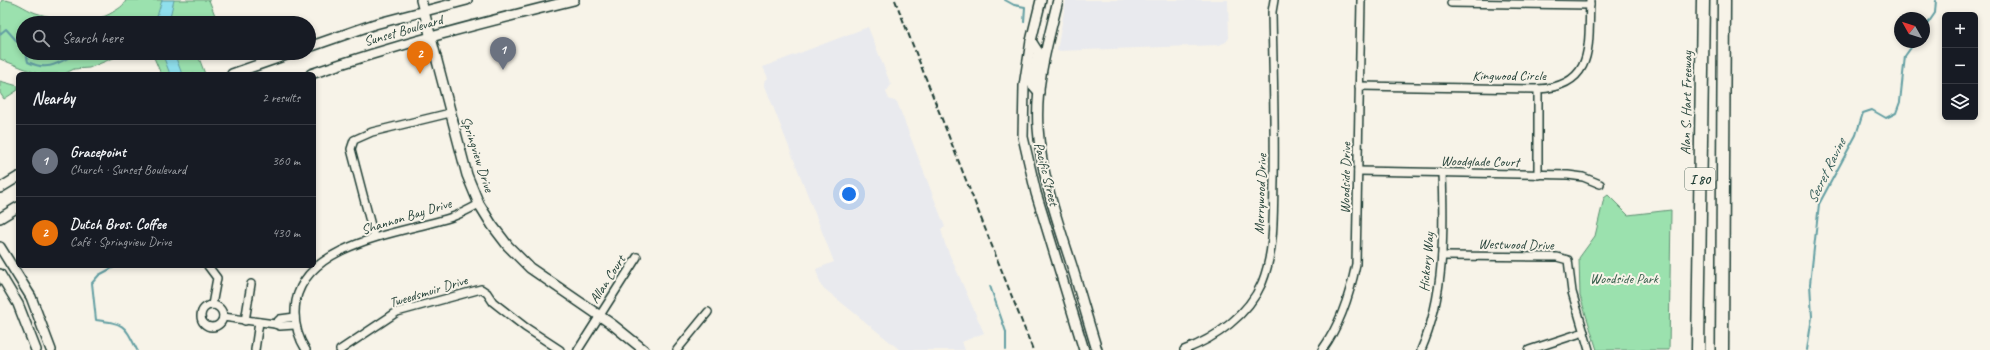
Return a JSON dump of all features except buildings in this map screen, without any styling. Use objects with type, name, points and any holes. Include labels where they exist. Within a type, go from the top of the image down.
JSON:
[{"type":"highway","name":"Alan S. Hart Freeway","points":[[1698,350],[1703,0]]},
{"type":"highway","name":"I 80","points":[[1722,350],[1724,0]]},
{"type":"main road","name":"Springview Drive","points":[[421,0],[467,175],[479,204],[499,235],[530,268],[599,316],[644,350]]},
{"type":"main road","name":"Sunset Boulevard","points":[[316,45],[375,24],[467,0]]},
{"type":"main road","name":"Sunset Boulevard","points":[[316,72],[368,54],[430,36],[574,0]]},
{"type":"main road","name":"Pacific Street","points":[[1041,0],[1031,41],[1023,97],[1023,130],[1035,188],[1084,350]]},
{"type":"main road","name":"Pacific Street","points":[[1058,0],[1047,42],[1039,92],[1038,127],[1040,148],[1059,228],[1097,350]]},
{"type":"main road","points":[[1031,41],[1038,52],[1032,84],[1039,92]]},
{"type":"main road","points":[[238,72],[272,60]]},
{"type":"main road","points":[[1026,150],[1040,148]]},
{"type":"main road","points":[[0,188],[16,178]]},
{"type":"main road","points":[[0,218],[16,208]]},
{"type":"main road","points":[[1048,232],[1059,228]]},
{"type":"main road","points":[[0,247],[31,297],[51,350]]},
{"type":"main road","points":[[0,274],[18,304],[36,350]]},
{"type":"street","name":"Merrywood Drive","points":[[1184,350],[1213,337],[1240,314],[1262,284],[1267,266],[1271,249],[1273,223],[1275,140],[1272,12],[1274,0]]},
{"type":"street","name":"Woodside Drive","points":[[1322,350],[1341,316],[1352,284],[1357,244],[1360,0]]},
{"type":"street","name":"Kingwood Circle","points":[[1359,86],[1554,88],[1565,84],[1581,69],[1586,60],[1589,44],[1590,2]]},
{"type":"street","points":[[1451,3],[1590,2]]},
{"type":"street","points":[[1538,89],[1538,175]]},
{"type":"street","points":[[374,237],[351,149],[354,140],[372,132],[450,113]]},
{"type":"street","name":"Woodglade Court","points":[[1358,171],[1583,177],[1600,184]]},
{"type":"street","name":"Hickory Way","points":[[1421,350],[1437,296],[1442,256],[1442,173]]},
{"type":"street","name":"Shannon Bay Drive","points":[[316,266],[335,255],[374,237],[451,217],[479,204]]},
{"type":"street","name":"Westwood Drive","points":[[1442,256],[1556,257],[1568,260],[1572,292],[1589,350]]},
{"type":"street","name":"Allan Court","points":[[578,350],[637,257]]},
{"type":"street","points":[[210,268],[217,278],[212,305]]},
{"type":"street","name":"Shannon Bay Drive","points":[[306,350],[300,341],[295,325],[295,308],[301,286],[314,268]]},
{"type":"street","points":[[245,321],[251,284]]},
{"type":"street","name":"Tweedsmuir Drive","points":[[340,350],[397,312],[481,289],[487,293],[494,302],[526,327],[560,350]]},
{"type":"street","points":[[212,305],[221,309],[223,317],[222,322],[215,326],[207,325],[204,322],[202,314],[206,307],[212,305]]},
{"type":"street","points":[[677,350],[708,312]]},
{"type":"street","points":[[223,317],[280,326],[295,325]]},
{"type":"street","points":[[275,324],[280,319],[295,317]]},
{"type":"street","points":[[255,350],[259,322]]},
{"type":"street","points":[[1529,350],[1584,332]]},
{"type":"shaded area","points":[[1066,0],[1228,0],[1229,38],[1226,42],[1219,45],[1057,51]]},
{"type":"shaded area","points":[[868,27],[891,85],[886,92],[889,99],[897,102],[945,227],[941,229],[945,244],[984,333],[962,342],[965,350],[900,350],[821,286],[816,269],[834,262],[765,86],[764,82],[768,78],[763,67]]},
{"type":"green space","points":[[2,0],[12,1],[45,16],[16,16],[16,60],[108,60],[89,68],[74,69],[68,72],[33,72],[0,59],[0,4]]},
{"type":"green space","points":[[126,0],[209,0],[215,16],[105,16],[121,7]]},
{"type":"green space","points":[[155,60],[200,60],[204,72],[160,72]]},
{"type":"green space","points":[[0,81],[16,85],[16,91],[4,99],[0,93]]},
{"type":"green space","name":"Woodside Park","points":[[1608,195],[1628,215],[1671,210],[1669,350],[1597,350],[1580,296],[1579,258],[1595,236],[1604,198]]},
{"type":"water","points":[[162,0],[174,0],[170,16],[157,16]]},
{"type":"water","points":[[165,60],[177,60],[181,72],[169,72]]},
{"type":"waterway","points":[[1005,0],[1014,5],[1025,7],[1024,22]]},
{"type":"waterway","name":"Secret Ravine","points":[[1930,20],[1935,13],[1936,0]]},
{"type":"waterway","points":[[0,34],[6,29],[16,40]]},
{"type":"waterway","name":"Secret Ravine","points":[[1807,350],[1812,317],[1810,284],[1819,204],[1856,135],[1863,113],[1872,110],[1886,118],[1896,113],[1900,102],[1905,56],[1911,48]]},
{"type":"waterway","points":[[28,60],[28,62],[35,65],[42,66],[53,65],[64,60]]},
{"type":"waterway","points":[[112,268],[99,275],[92,283],[96,320],[118,324],[126,330],[137,350]]},
{"type":"waterway","points":[[990,286],[1006,332],[1006,350]]},
{"type":"railway","points":[[895,0],[1033,350]]},
{"type":"place","name":"Gracepoint","points":[[503,70]]},
{"type":"place","name":"Dutch Bros. Coffee","points":[[420,74]]}]
